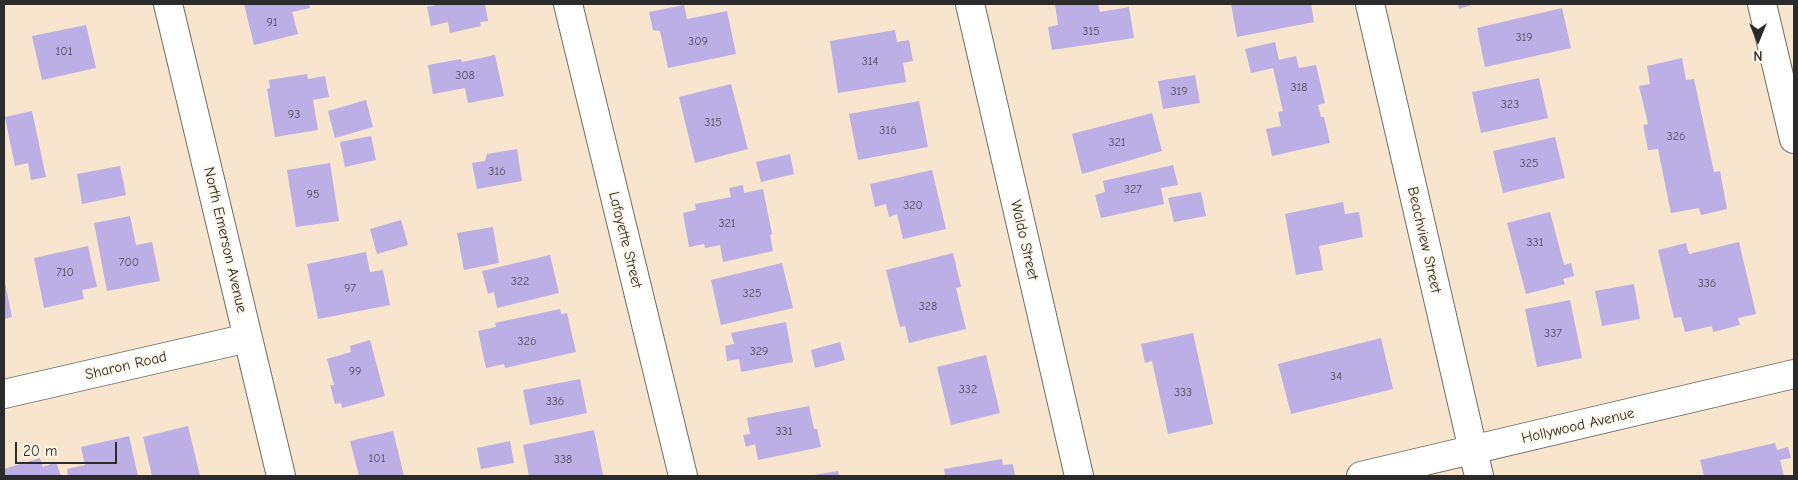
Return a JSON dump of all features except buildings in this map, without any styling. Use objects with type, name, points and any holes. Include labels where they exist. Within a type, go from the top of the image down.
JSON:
[{"type":"street","name":"North Emerson Avenue","points":[[168,4],[281,476]]},
{"type":"street","name":"Lafayette Street","points":[[568,4],[683,476]]},
{"type":"street","name":"Waldo Street","points":[[970,4],[1078,476]]},
{"type":"street","name":"Beachview Street","points":[[1370,4],[1476,464]]},
{"type":"street","points":[[1762,4],[1794,139]]},
{"type":"street","name":"Sharon Road","points":[[4,394],[248,338]]},
{"type":"street","name":"Hollywood Avenue","points":[[1361,476],[1476,464],[1794,374]]}]
